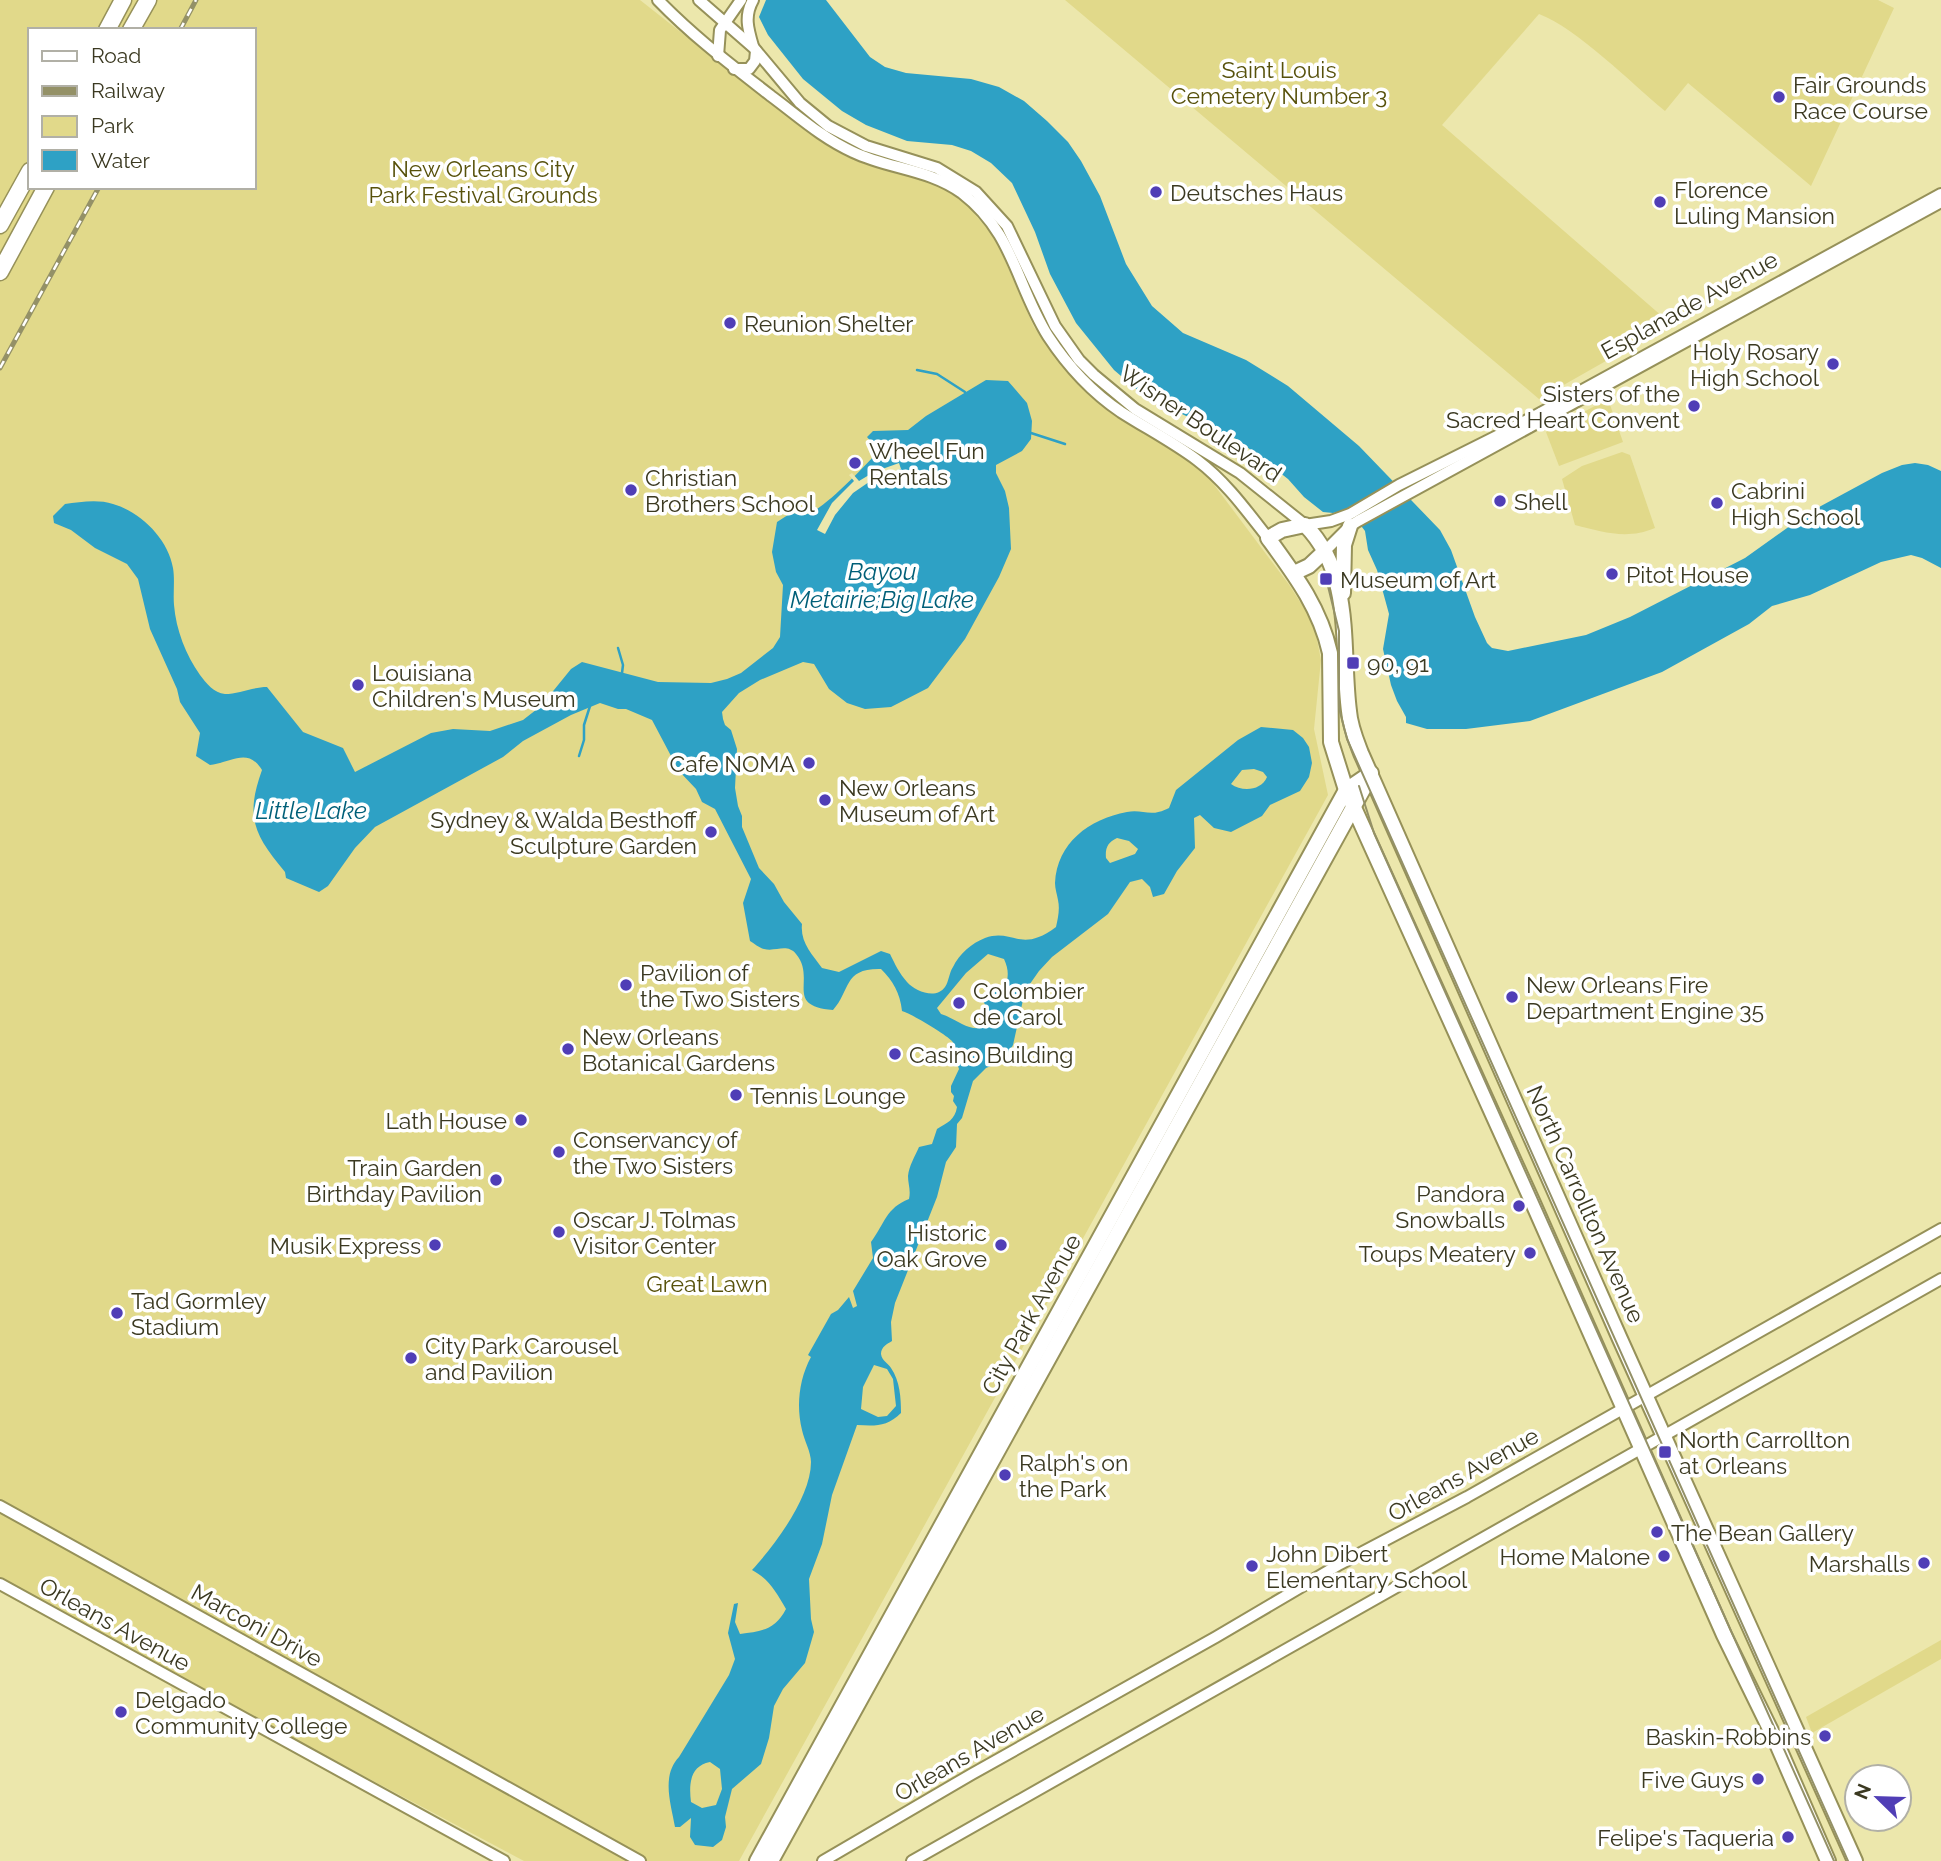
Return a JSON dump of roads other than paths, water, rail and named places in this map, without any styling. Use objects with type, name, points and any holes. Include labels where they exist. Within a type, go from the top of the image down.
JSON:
[{"type":"highway","points":[[108,28],[123,0]]},
{"type":"highway","points":[[132,28],[148,0]]},
{"type":"highway","points":[[0,225],[28,175]]},
{"type":"highway","points":[[0,272],[45,189]]},
{"type":"main road","points":[[1343,615],[1344,545],[1352,520]]},
{"type":"main road","name":"Esplanade Avenue","points":[[1268,538],[1282,530],[1305,525]]},
{"type":"main road","name":"Wisner Boulevard","points":[[1305,525],[1325,551]]},
{"type":"main road","name":"Wisner Boulevard","points":[[1268,538],[1294,573]]},
{"type":"main road","name":"Esplanade Avenue","points":[[1294,573],[1309,566],[1325,551]]},
{"type":"main road","name":"North Carrollton Avenue","points":[[1325,551],[1343,615],[1349,712],[1353,734],[1855,1861]]},
{"type":"main road","name":"North Carrollton Avenue","points":[[1294,573],[1322,621],[1330,653],[1331,742],[1346,790],[1828,1861]]},
{"type":"main road","points":[[1346,790],[1371,773]]},
{"type":"main road","name":"City Park Avenue","points":[[771,1861],[1371,773]]},
{"type":"main road","name":"City Park Avenue","points":[[757,1861],[1346,790]]},
{"type":"main road","points":[[1443,1001],[1466,989]]},
{"type":"main road","points":[[1774,1737],[1794,1727]]},
{"type":"street","name":"Wisner Boulevard","points":[[658,0],[705,46],[824,137],[863,157],[936,179],[975,205],[997,229],[1039,319],[1073,368],[1119,411],[1175,445],[1215,475],[1268,538]]},
{"type":"street","name":"Wisner Boulevard","points":[[699,0],[755,50],[800,103],[839,133],[881,152],[937,168],[976,192],[1007,226],[1023,255],[1045,310],[1064,341],[1086,368],[1123,401],[1240,473],[1305,525]]},
{"type":"street","points":[[718,56],[720,30],[741,0]]},
{"type":"street","points":[[734,69],[750,69],[755,61],[755,50],[747,25],[748,9],[753,0]]},
{"type":"street","name":"Esplanade Avenue","points":[[1305,525],[1352,520],[1410,494],[1941,194]]},
{"type":"street","name":"Esplanade Avenue","points":[[1614,377],[1941,202]]},
{"type":"street","name":"Esplanade Avenue","points":[[1325,551],[1352,520],[1399,485],[1574,399]]},
{"type":"street","name":"Orleans Avenue","points":[[823,1861],[1340,1564],[1467,1497],[1941,1229]]},
{"type":"street","points":[[912,1861],[1941,1279]]},
{"type":"street","name":"Marconi Drive","points":[[0,1506],[640,1861]]},
{"type":"street","name":"Orleans Avenue","points":[[0,1584],[504,1861]]},
{"type":"water","points":[[766,0],[826,0],[870,57],[885,67],[906,73],[971,79],[999,87],[1024,101],[1047,121],[1068,142],[1081,161],[1100,196],[1126,264],[1152,306],[1183,333],[1246,360],[1288,386],[1359,446],[1440,530],[1451,550],[1475,617],[1492,648],[1508,651],[1586,635],[1630,617],[1745,558],[1808,513],[1902,465],[1928,465],[1941,471],[1941,568],[1911,555],[1881,562],[1810,595],[1772,606],[1749,624],[1662,672],[1530,721],[1466,729],[1427,729],[1406,723],[1406,717],[1391,685],[1383,649],[1389,614],[1377,570],[1368,550],[1365,531],[1349,510],[1323,512],[1304,497],[1288,479],[1238,440],[1141,393],[1114,370],[1076,323],[1050,274],[1035,232],[1012,183],[991,163],[971,151],[952,145],[907,141],[866,125],[842,111],[803,79],[768,35],[759,17]]},
{"type":"water","name":"Bayou Metairie;Big Lake","points":[[986,380],[1008,381],[1027,403],[1032,421],[1031,439],[1022,451],[996,465],[996,473],[1005,491],[1009,508],[1011,549],[965,639],[928,688],[891,707],[865,709],[847,703],[829,689],[814,664],[803,662],[760,680],[739,693],[722,712],[725,725],[731,730],[737,749],[735,788],[742,827],[759,868],[774,884],[784,902],[802,924],[805,942],[822,968],[839,972],[881,951],[890,954],[904,979],[920,991],[931,994],[941,991],[959,958],[980,940],[995,936],[1034,939],[1056,927],[1059,910],[1055,885],[1057,869],[1069,845],[1088,827],[1113,815],[1133,811],[1152,813],[1169,808],[1176,790],[1238,740],[1261,727],[1293,730],[1309,747],[1312,763],[1309,777],[1300,791],[1270,805],[1262,816],[1231,832],[1214,828],[1200,815],[1194,818],[1195,848],[1164,894],[1153,897],[1150,887],[1142,879],[1130,882],[1108,914],[1052,957],[1025,991],[1013,1045],[1003,1061],[986,1068],[973,1081],[962,1118],[957,1124],[956,1147],[946,1162],[937,1197],[895,1303],[891,1322],[892,1341],[881,1352],[896,1378],[901,1413],[880,1425],[857,1425],[832,1495],[822,1544],[809,1579],[814,1632],[805,1663],[783,1689],[774,1706],[769,1738],[761,1764],[732,1789],[722,1840],[713,1847],[695,1845],[690,1837],[691,1818],[680,1827],[675,1827],[669,1790],[670,1773],[729,1675],[735,1659],[728,1633],[734,1604],[738,1603],[735,1622],[740,1634],[767,1628],[782,1616],[786,1609],[768,1582],[752,1570],[790,1520],[809,1476],[811,1458],[800,1421],[799,1402],[801,1383],[811,1357],[808,1355],[831,1314],[849,1297],[853,1308],[857,1306],[853,1291],[873,1258],[871,1242],[895,1207],[909,1199],[909,1172],[919,1147],[932,1144],[937,1129],[954,1115],[957,1107],[953,1101],[951,1086],[959,1069],[954,1044],[936,1029],[902,1011],[895,988],[881,969],[860,972],[854,976],[833,1010],[809,1003],[805,997],[802,963],[796,954],[785,948],[760,948],[750,941],[743,903],[751,879],[715,809],[702,802],[696,789],[679,771],[652,720],[626,709],[600,703],[571,715],[523,741],[503,757],[375,827],[355,848],[328,886],[319,892],[286,878],[285,872],[266,847],[256,825],[254,801],[262,770],[251,759],[239,758],[210,765],[196,756],[200,733],[180,702],[177,689],[150,629],[138,579],[127,564],[95,548],[71,530],[54,523],[53,516],[65,504],[95,501],[123,508],[143,520],[159,537],[170,557],[179,633],[190,659],[205,681],[214,690],[225,694],[267,687],[303,732],[343,748],[355,772],[431,733],[453,729],[490,731],[523,720],[541,706],[571,669],[582,662],[658,682],[711,683],[741,673],[773,648],[780,637],[783,585],[776,572],[772,552],[777,522],[791,513],[805,514],[815,510],[844,486],[879,451],[867,437],[873,431],[908,430]],"holes":[[[1254,769],[1263,772],[1267,777],[1256,787],[1240,788],[1231,784],[1242,770]],[[1117,838],[1129,841],[1138,849],[1135,854],[1110,863],[1106,858],[1109,843]],[[988,954],[1004,959],[1008,974],[1004,989],[991,988],[981,997],[992,1024],[972,1028],[941,1014],[937,1008],[966,973]],[[874,1365],[887,1369],[893,1379],[896,1406],[887,1416],[878,1417],[861,1409],[863,1387]],[[710,1762],[720,1769],[722,1789],[716,1805],[702,1808],[691,1802],[692,1778],[698,1768]]]},
{"type":"waterway","points":[[917,370],[937,374],[965,392]]},
{"type":"waterway","points":[[1031,433],[1065,444]]},
{"type":"waterway","points":[[618,648],[623,665],[622,673]]},
{"type":"waterway","points":[[579,756],[590,706]]},
{"type":"tram line","points":[[1325,574],[1339,631],[1339,708],[1347,739],[1848,1861]]},
{"type":"tram line","points":[[1359,786],[1374,833],[1834,1861]]},
{"type":"railway","points":[[181,28],[196,0]]},
{"type":"railway","points":[[0,368],[98,189]]},
{"type":"place","name":"Fair Grounds Race Course","points":[[1779,97]]},
{"type":"place","name":"Deutsches Haus","points":[[1156,192]]},
{"type":"place","name":"Florence Luling Mansion","points":[[1660,202]]},
{"type":"place","name":"Reunion Shelter","points":[[730,323]]},
{"type":"place","name":"Holy Rosary High School","points":[[1833,364]]},
{"type":"place","name":"Sisters of the Sacred Heart Convent","points":[[1694,406]]},
{"type":"place","name":"Wheel Fun Rentals","points":[[855,463]]},
{"type":"place","name":"Christian Brothers School","points":[[631,490]]},
{"type":"place","name":"Shell","points":[[1500,501]]},
{"type":"place","name":"Cabrini High School","points":[[1717,503]]},
{"type":"place","name":"Pitot House","points":[[1612,574]]},
{"type":"place","name":"Museum of Art","points":[[1326,579]]},
{"type":"place","name":"90, 91","points":[[1353,663]]},
{"type":"place","name":"Louisiana Children's Museum","points":[[358,685]]},
{"type":"place","name":"Cafe NOMA","points":[[809,763]]},
{"type":"place","name":"New Orleans Museum of Art","points":[[825,800]]},
{"type":"place","name":"Sydney & Walda Besthoff Sculpture Garden","points":[[711,832]]},
{"type":"place","name":"Pavilion of the Two Sisters","points":[[626,985]]},
{"type":"place","name":"New Orleans Fire Department Engine 35","points":[[1512,997]]},
{"type":"place","name":"Colombier de Carol","points":[[959,1003]]},
{"type":"place","name":"New Orleans Botanical Gardens","points":[[568,1049]]},
{"type":"place","name":"Casino Building","points":[[895,1054]]},
{"type":"place","name":"Tennis Lounge","points":[[736,1095]]},
{"type":"place","name":"Lath House","points":[[521,1120]]},
{"type":"place","name":"Conservancy of the Two Sisters","points":[[559,1152]]},
{"type":"place","name":"Train Garden Birthday Pavilion","points":[[496,1180]]},
{"type":"place","name":"Pandora Snowballs","points":[[1519,1206]]},
{"type":"place","name":"Oscar J. Tolmas Visitor Center","points":[[559,1232]]},
{"type":"place","name":"Musik Express","points":[[435,1245]]},
{"type":"place","name":"Historic Oak Grove","points":[[1001,1245]]},
{"type":"place","name":"Toups Meatery","points":[[1530,1253]]},
{"type":"place","name":"Tad Gormley Stadium","points":[[117,1313]]},
{"type":"place","name":"City Park Carousel and Pavilion","points":[[411,1358]]},
{"type":"place","name":"North Carrollton at Orleans","points":[[1665,1452]]},
{"type":"place","name":"Ralph's on the Park","points":[[1005,1475]]},
{"type":"place","name":"The Bean Gallery","points":[[1657,1532]]},
{"type":"place","name":"Home Malone","points":[[1664,1556]]},
{"type":"place","name":"Marshalls","points":[[1924,1563]]},
{"type":"place","name":"John Dibert Elementary School","points":[[1252,1566]]},
{"type":"place","name":"Delgado Community College","points":[[121,1712]]},
{"type":"place","name":"Baskin-Robbins","points":[[1825,1736]]},
{"type":"place","name":"Five Guys","points":[[1758,1779]]},
{"type":"place","name":"Felipe's Taqueria","points":[[1788,1837]]},
{"type":"park label","name":"Saint Louis Cemetery Number 3","points":[[1279,82]]},
{"type":"park label","name":"New Orleans City Park Festival Grounds","points":[[483,181]]},
{"type":"park label","name":"Great Lawn","points":[[707,1283]]},
{"type":"water label","name":"Little Lake","points":[[311,810]]}]
